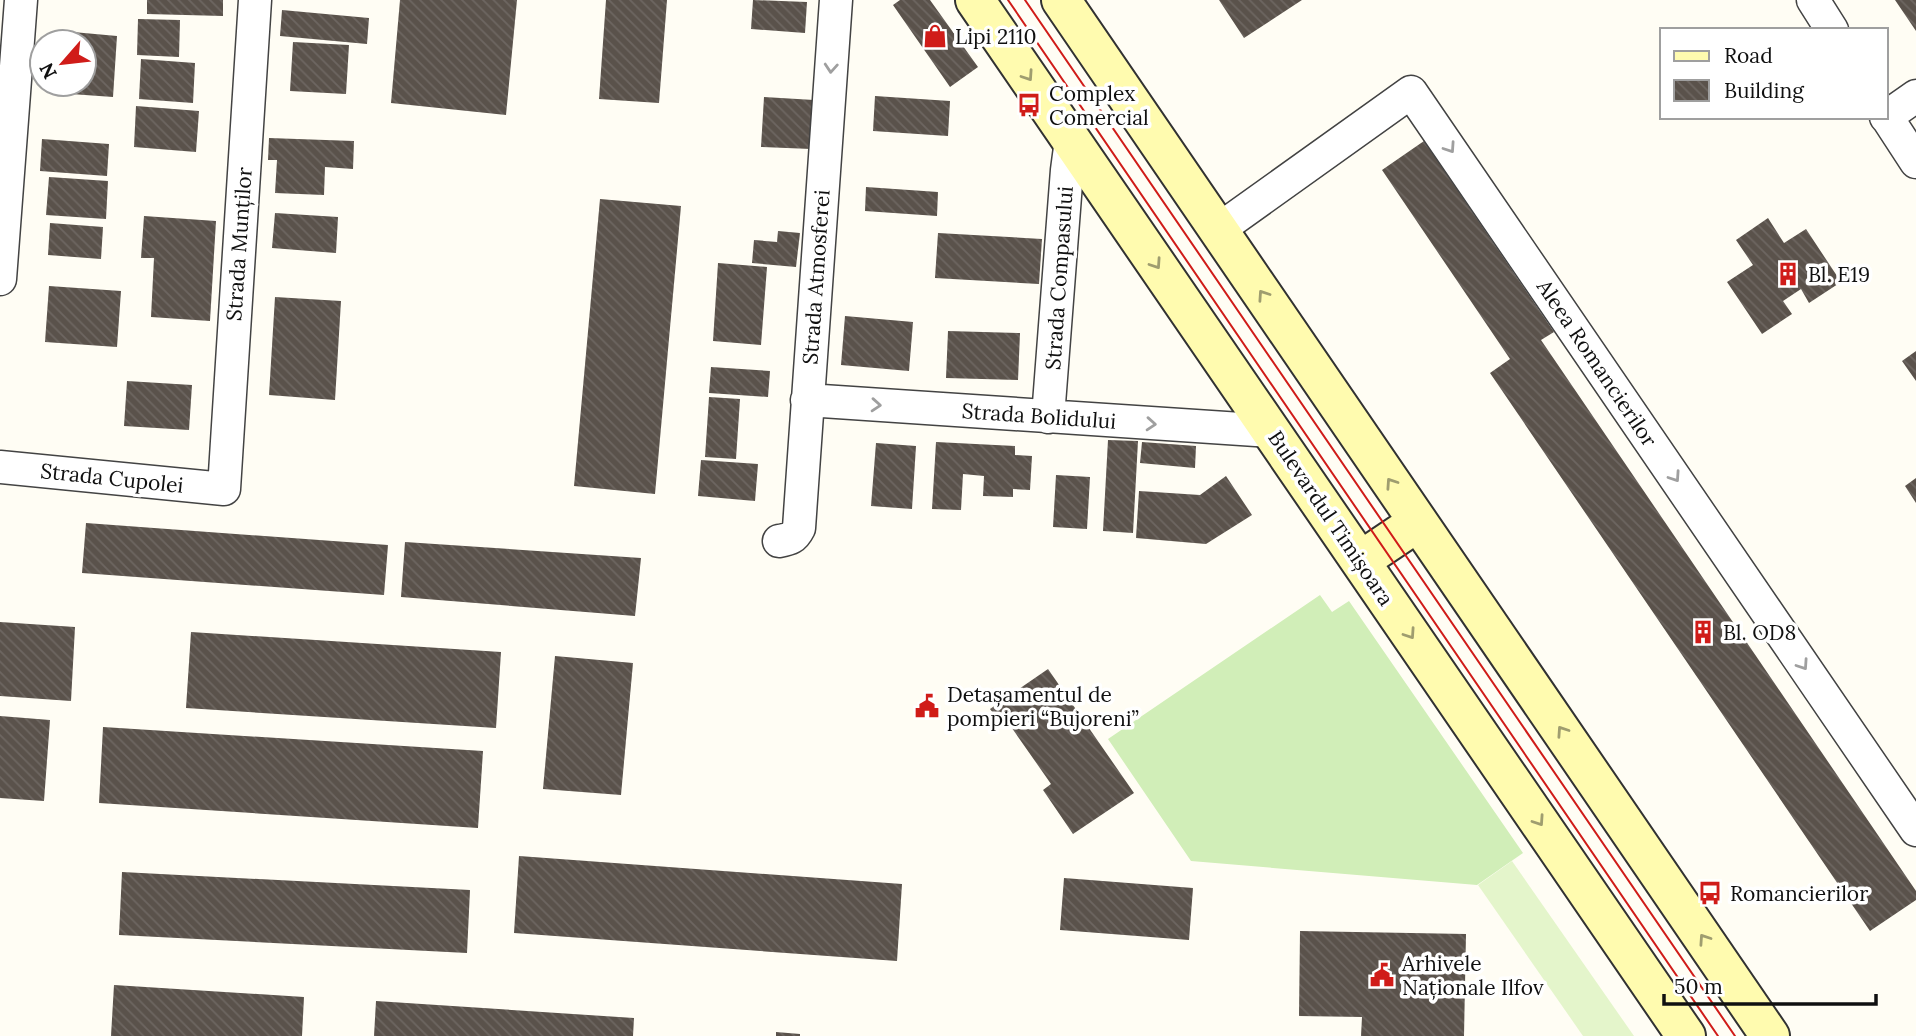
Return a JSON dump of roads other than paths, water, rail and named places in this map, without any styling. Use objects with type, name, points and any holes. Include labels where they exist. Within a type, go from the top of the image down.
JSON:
[{"type":"main road","name":"Bulevardul Timișoara","points":[[975,0],[1686,1036]]},
{"type":"main road","points":[[1061,0],[1770,1036]]},
{"type":"main road","points":[[1360,561],[1418,522]]},
{"type":"street","points":[[0,278],[21,0]]},
{"type":"street","name":"Strada Munților","points":[[224,489],[255,0]]},
{"type":"street","name":"Strada Atmosferei","points":[[779,541],[790,539],[796,535],[799,528],[836,0]]},
{"type":"street","points":[[1813,0],[1831,28]]},
{"type":"street","name":"Aleea Romancierilor","points":[[1218,230],[1411,92],[1916,830]]},
{"type":"street","points":[[1888,115],[1916,96]]},
{"type":"street","points":[[1888,119],[1916,162]]},
{"type":"street","name":"Strada Compasului","points":[[1048,417],[1071,140]]},
{"type":"street","name":"Strada Bolidului","points":[[807,400],[1271,431]]},
{"type":"street","name":"Strada Cupolei","points":[[0,467],[224,489]]},
{"type":"tram line","points":[[1008,0],[1718,1036]]},
{"type":"tram line","points":[[1025,0],[1735,1036]]},
{"type":"place","name":"Lipi 2110","points":[[935,36]]},
{"type":"place","name":"Complex Comercial","points":[[1029,105]]},
{"type":"place","name":"Bl. E19","points":[[1788,274]]},
{"type":"place","name":"Bl. OD8","points":[[1703,632]]},
{"type":"place","name":"Detașamentul de pompieri “Bujoreni”","points":[[927,706]]},
{"type":"place","name":"Romancierilor","points":[[1710,893]]},
{"type":"place","name":"Arhivele Naționale Ilfov","points":[[1382,975]]}]
